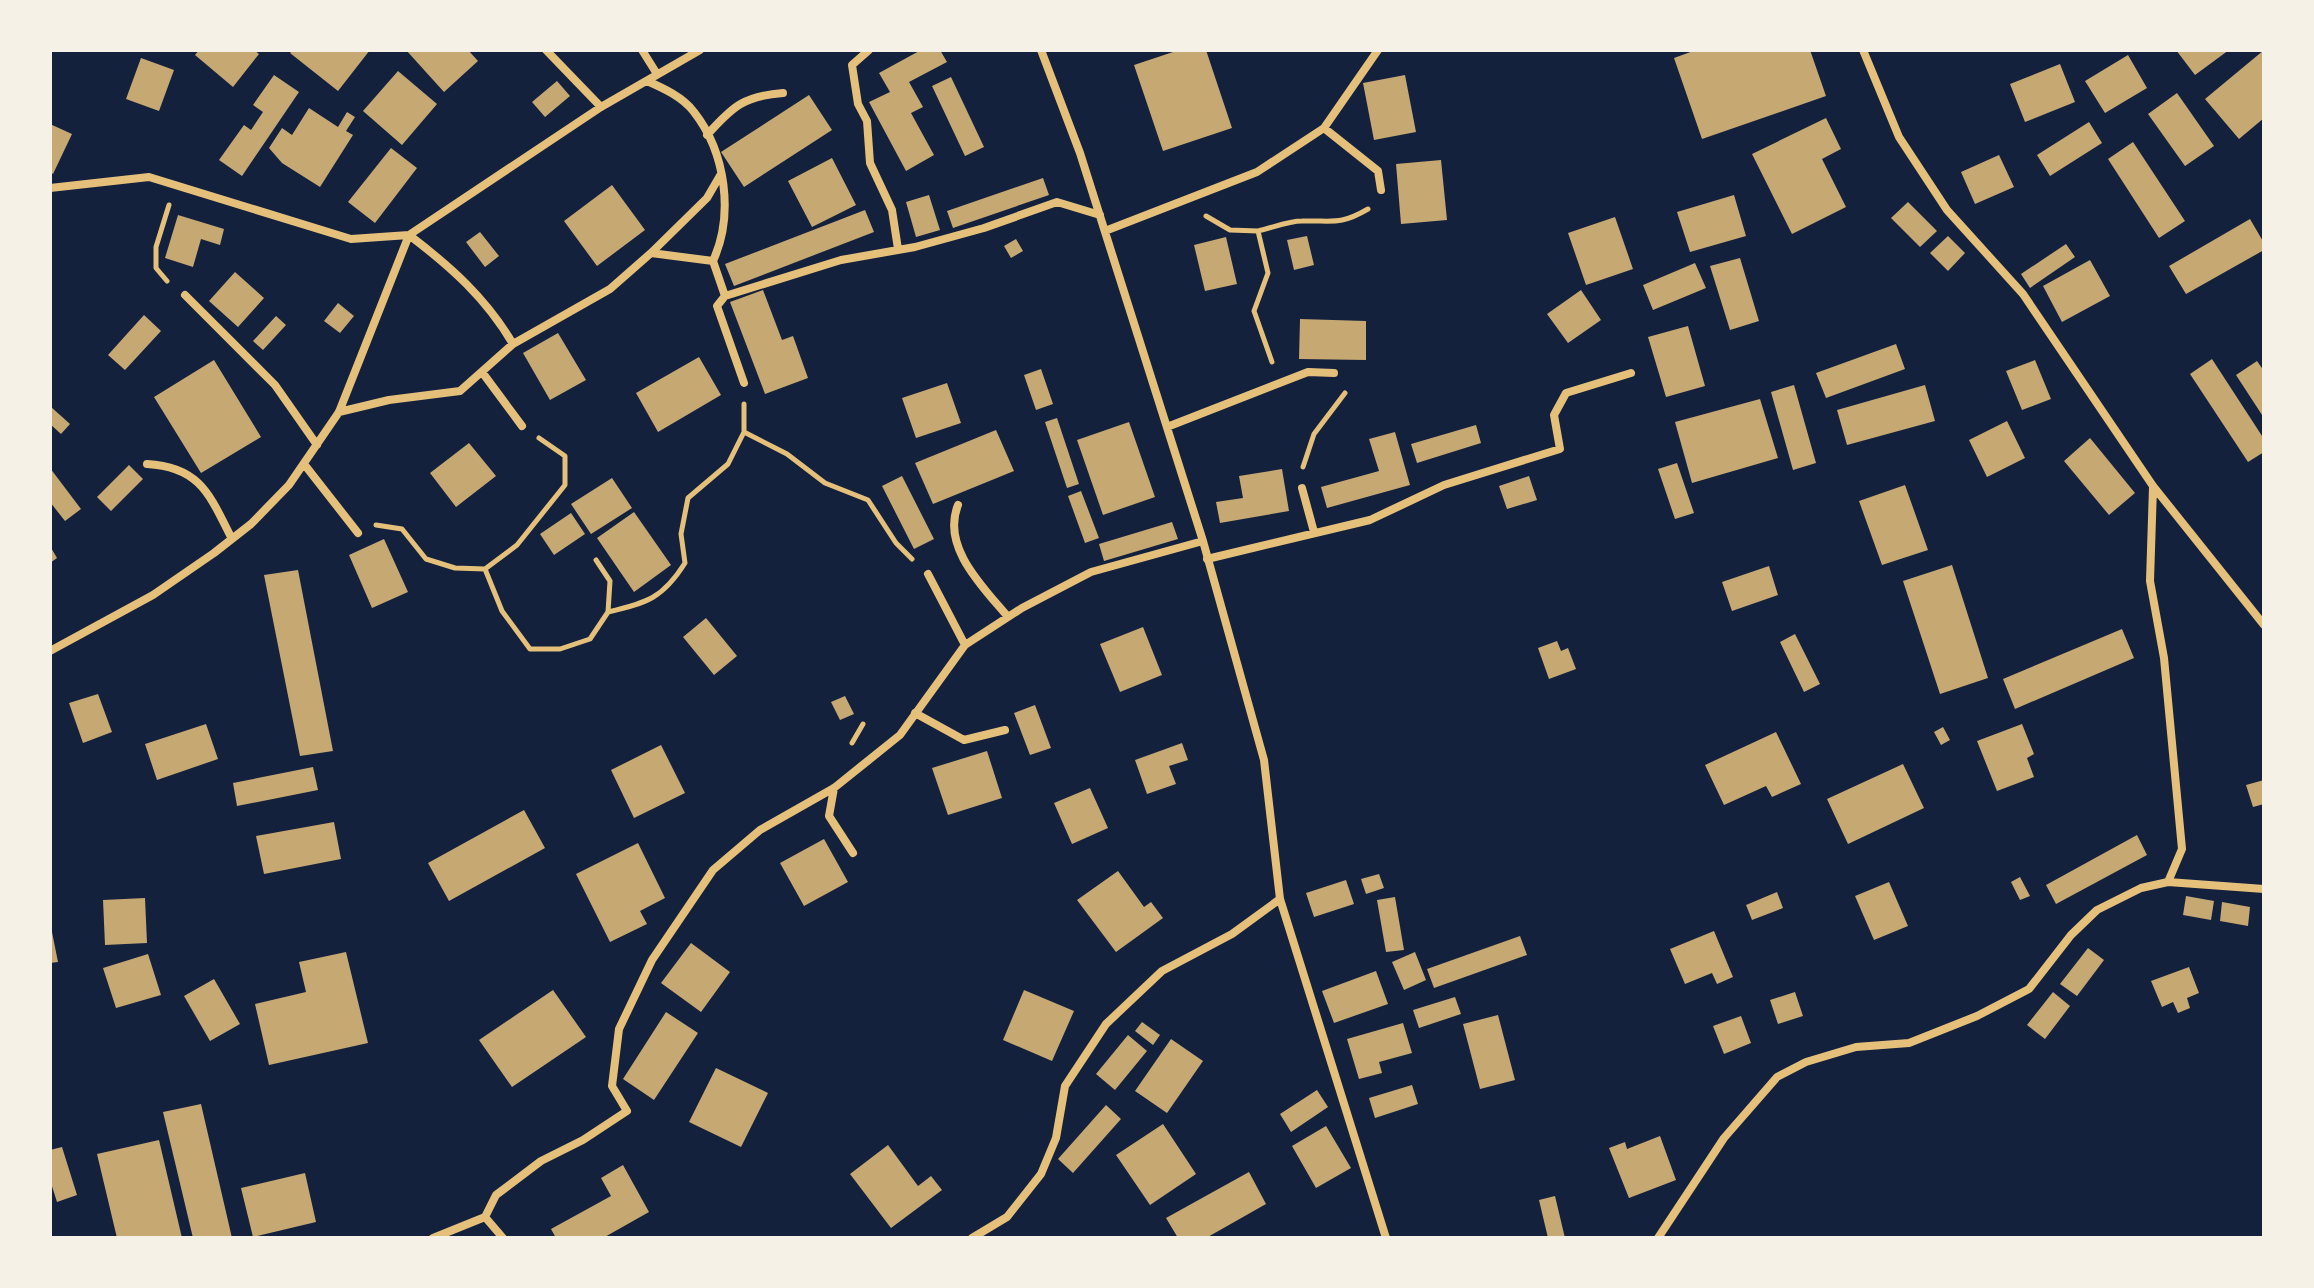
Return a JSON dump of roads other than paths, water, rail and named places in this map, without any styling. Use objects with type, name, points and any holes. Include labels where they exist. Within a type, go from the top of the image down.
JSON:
[{"type":"street","points":[[546,50],[601,107]]},
{"type":"street","points":[[642,50],[657,74]]},
{"type":"street","points":[[50,188],[149,177],[351,239],[409,235],[601,107],[700,50]]},
{"type":"street","points":[[869,50],[852,65],[858,104],[867,121],[870,163],[892,210],[898,249]]},
{"type":"street","points":[[1041,50],[1100,215],[1203,541],[1264,760],[1280,899],[1386,1238]]},
{"type":"street","points":[[1105,231],[1257,172],[1324,128],[1378,50]]},
{"type":"street","points":[[1863,50],[1899,137],[1947,210],[2023,294],[2153,486],[2264,625]]},
{"type":"street","points":[[647,81],[670,91],[693,110],[707,135],[726,196],[725,235],[713,261],[725,296]]},
{"type":"street","points":[[707,135],[733,106],[758,95],[783,93]]},
{"type":"street","points":[[1324,128],[1378,171],[1381,190]]},
{"type":"street","points":[[339,412],[389,400],[460,391],[513,344],[610,289],[707,198],[721,174]]},
{"type":"street","points":[[744,383],[717,306],[725,296],[841,260],[984,228],[1057,202],[1100,215]]},
{"type":"street","points":[[409,235],[455,269],[494,311],[513,344]]},
{"type":"street","points":[[50,651],[153,595],[232,539],[289,485],[339,412],[409,235]]},
{"type":"street","points":[[651,253],[713,261]]},
{"type":"street","points":[[185,295],[275,385],[317,445]]},
{"type":"street","points":[[482,372],[522,426]]},
{"type":"street","points":[[1167,427],[1279,381],[1308,372],[1334,373]]},
{"type":"street","points":[[1207,559],[1370,520],[1444,485],[1560,449],[1554,415],[1566,393],[1631,373]]},
{"type":"street","points":[[147,464],[173,465],[206,489],[232,539]]},
{"type":"street","points":[[304,464],[358,533]]},
{"type":"street","points":[[2153,486],[2150,581],[2164,658],[2182,849],[2168,882]]},
{"type":"street","points":[[1302,488],[1314,532]]},
{"type":"street","points":[[958,505],[952,520],[965,565],[1008,617]]},
{"type":"street","points":[[433,1238],[485,1217],[496,1195],[541,1161],[583,1140],[627,1111],[612,1086],[619,1029],[652,960],[713,870],[760,830],[834,788],[900,735],[965,645],[1008,617],[1091,572],[1203,541]]},
{"type":"street","points":[[928,574],[965,645]]},
{"type":"street","points":[[915,713],[964,740],[1005,730]]},
{"type":"street","points":[[834,788],[829,816],[853,853]]},
{"type":"street","points":[[1658,1238],[1724,1138],[1777,1077],[1806,1062],[1856,1047],[1909,1043],[1977,1016],[2029,989],[2071,935],[2097,910],[2141,888],[2168,882],[2264,889]]},
{"type":"street","points":[[972,1238],[1007,1217],[1041,1174],[1056,1138],[1065,1086],[1106,1024],[1162,971],[1232,934],[1280,899]]},
{"type":"street","points":[[485,1217],[503,1238]]}]
